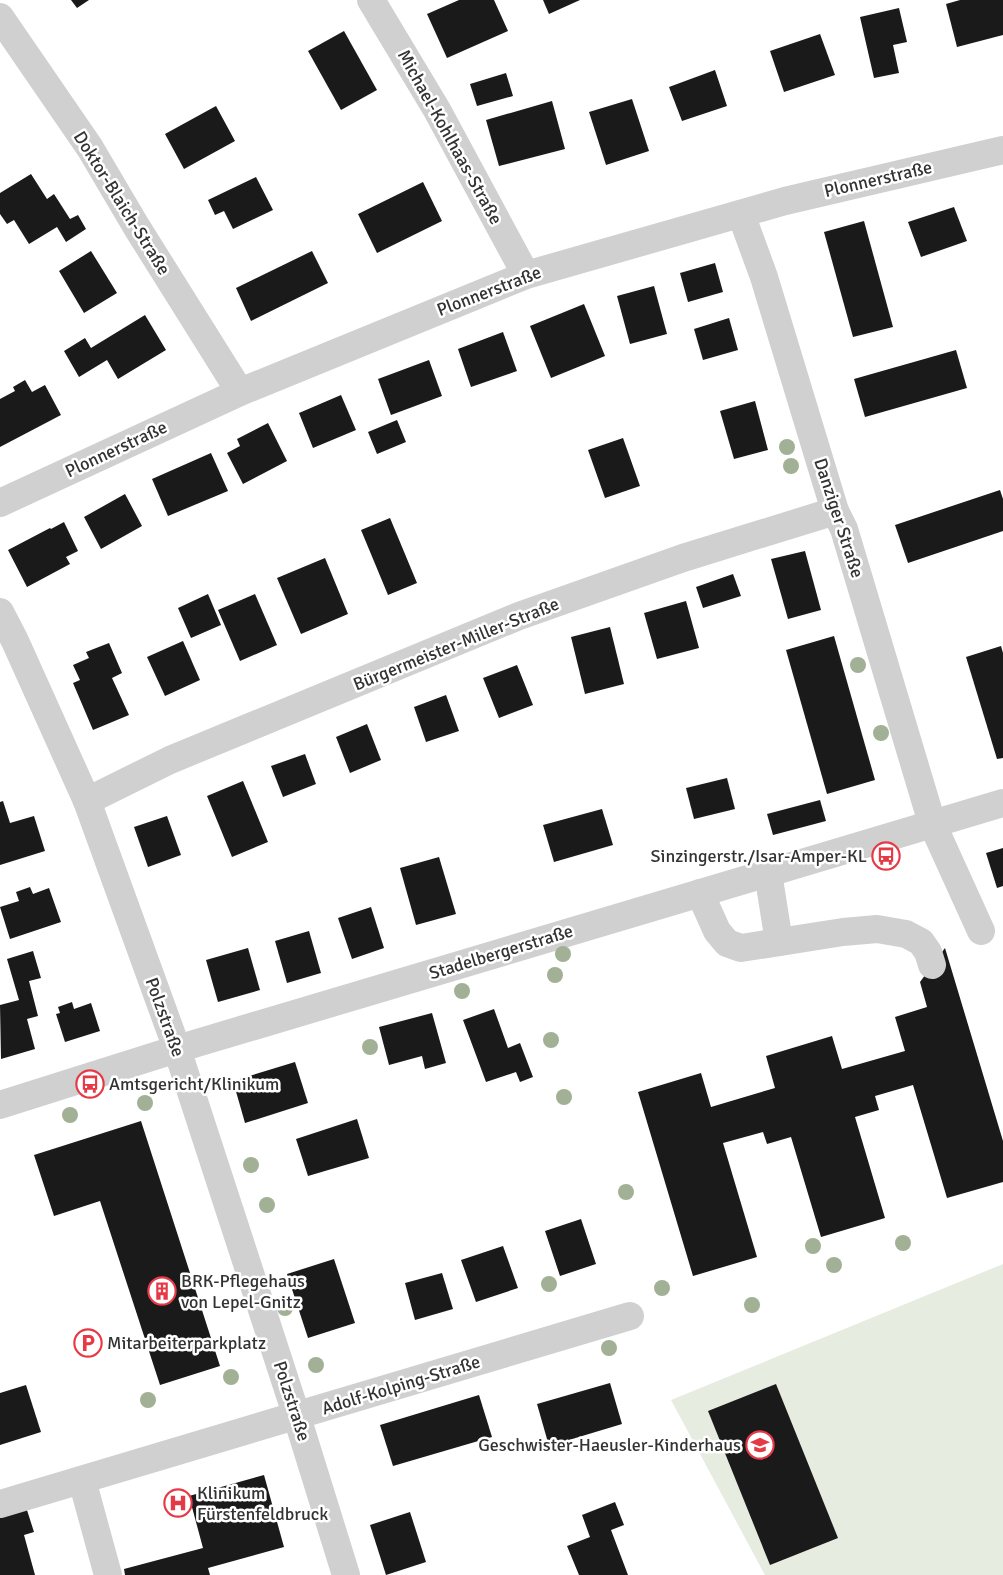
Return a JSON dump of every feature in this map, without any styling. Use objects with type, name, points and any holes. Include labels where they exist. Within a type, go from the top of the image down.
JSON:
[{"type":"street","name":"Michael-Kohlhaas-Straße","points":[[371,0],[437,110],[526,275]]},
{"type":"street","name":"Doktor-Blaich-Straße","points":[[0,17],[90,148],[136,226],[240,392]]},
{"type":"street","name":"Plonnerstraße","points":[[0,503],[240,392],[526,275],[785,201],[1003,150]]},
{"type":"street","name":"Danziger Straße","points":[[741,214],[764,277],[835,511],[844,529],[932,824],[981,932]]},
{"type":"street","name":"Bürgermeister-Miller-Straße","points":[[87,801],[170,760],[519,616],[683,558],[835,511]]},
{"type":"street","name":"Polzstraße","points":[[0,612],[87,801],[177,1049],[297,1417],[346,1575]]},
{"type":"street","name":"Stadelbergerstraße","points":[[0,1105],[177,1049],[1003,803]]},
{"type":"street","points":[[768,873],[779,942]]},
{"type":"street","points":[[700,893],[717,931],[727,943],[741,948],[844,932],[877,929],[906,934],[921,942],[928,952],[932,965]]},
{"type":"street","name":"Adolf-Kolping-Straße","points":[[0,1504],[297,1417],[630,1316]]},
{"type":"street","points":[[82,1480],[108,1575]]},
{"type":"shaded area","points":[[1003,1264],[1003,1575],[765,1575],[671,1400]]},
{"type":"building","points":[[71,0],[89,0],[77,8]]},
{"type":"building","points":[[459,0],[494,0],[508,31],[447,58],[427,14]]},
{"type":"building","points":[[543,0],[580,0],[549,14]]},
{"type":"building","points":[[960,0],[1003,0],[1003,35],[957,47],[946,4]]},
{"type":"building","points":[[899,8],[907,42],[893,45],[899,73],[874,78],[860,17]]},
{"type":"building","points":[[344,31],[377,90],[341,110],[308,51]]},
{"type":"building","points":[[820,34],[835,75],[784,92],[770,51]]},
{"type":"building","points":[[715,70],[727,106],[682,121],[669,87]]},
{"type":"building","points":[[506,73],[513,96],[477,106],[470,84]]},
{"type":"building","points":[[632,99],[649,151],[606,165],[589,112]]},
{"type":"building","points":[[552,101],[565,149],[499,166],[486,120]]},
{"type":"building","points":[[216,106],[235,141],[184,169],[165,134]]},
{"type":"building","points":[[31,174],[47,199],[54,194],[70,219],[78,215],[86,229],[66,242],[57,227],[29,244],[14,220],[7,224],[0,214],[0,193]]},
{"type":"building","points":[[256,177],[273,210],[233,229],[224,211],[215,215],[208,200]]},
{"type":"building","points":[[423,182],[442,221],[377,253],[358,214]]},
{"type":"building","points":[[954,207],[967,241],[921,257],[908,222]]},
{"type":"building","points":[[864,221],[893,327],[853,337],[824,232]]},
{"type":"building","points":[[91,251],[117,293],[84,313],[59,271]]},
{"type":"building","points":[[312,251],[328,283],[251,321],[236,288]]},
{"type":"building","points":[[715,263],[723,292],[688,302],[680,273]]},
{"type":"building","points":[[654,286],[667,334],[630,344],[617,296]]},
{"type":"building","points":[[584,304],[605,356],[551,378],[530,326]]},
{"type":"building","points":[[145,315],[166,350],[118,379],[107,360],[79,377],[64,351],[85,338],[91,348]]},
{"type":"building","points":[[729,318],[738,350],[703,360],[694,329]]},
{"type":"building","points":[[503,332],[517,371],[471,387],[458,349]]},
{"type":"building","points":[[956,350],[967,388],[865,417],[854,379]]},
{"type":"building","points":[[429,360],[442,396],[391,415],[378,379]]},
{"type":"building","points":[[25,380],[32,392],[45,385],[61,415],[0,447],[0,399],[15,391],[13,387]]},
{"type":"building","points":[[341,395],[356,430],[313,448],[299,413]]},
{"type":"building","points":[[755,401],[768,450],[734,459],[720,411]]},
{"type":"building","points":[[397,420],[406,442],[377,454],[368,432]]},
{"type":"building","points":[[268,423],[287,461],[243,484],[227,453],[240,446],[237,439]]},
{"type":"building","points":[[623,438],[640,486],[605,498],[588,450]]},
{"type":"building","points":[[211,453],[228,491],[168,516],[152,479]]},
{"type":"building","points":[[1000,490],[1003,499],[1003,531],[908,563],[895,525]]},
{"type":"building","points":[[125,494],[142,526],[101,549],[84,517]]},
{"type":"building","points":[[390,518],[417,583],[388,595],[361,530]]},
{"type":"building","points":[[64,522],[78,551],[66,557],[70,564],[27,587],[8,550]]},
{"type":"building","points":[[805,551],[821,610],[788,619],[771,559]]},
{"type":"building","points":[[325,558],[348,614],[301,634],[277,578]]},
{"type":"building","points":[[733,574],[741,596],[703,608],[696,587]]},
{"type":"building","points":[[208,594],[221,625],[191,638],[178,608]]},
{"type":"building","points":[[255,594],[277,645],[240,661],[218,610]]},
{"type":"building","points":[[686,601],[699,648],[657,659],[644,613]]},
{"type":"building","points":[[610,627],[624,684],[585,694],[571,637]]},
{"type":"building","points":[[834,636],[875,780],[827,794],[786,650]]},
{"type":"building","points":[[183,641],[200,680],[165,696],[147,657]]},
{"type":"building","points":[[109,643],[122,673],[112,678],[129,715],[93,730],[73,683],[80,680],[73,665],[89,658],[86,652]]},
{"type":"building","points":[[1001,646],[1003,653],[1003,758],[997,759],[966,657]]},
{"type":"building","points":[[517,665],[533,705],[499,718],[483,678]]},
{"type":"building","points":[[446,695],[459,731],[426,742],[414,707]]},
{"type":"building","points":[[367,724],[381,760],[350,773],[336,737]]},
{"type":"building","points":[[305,754],[316,784],[283,797],[271,766]]},
{"type":"building","points":[[727,778],[735,809],[694,819],[686,788]]},
{"type":"building","points":[[243,781],[268,842],[232,857],[207,796]]},
{"type":"building","points":[[820,800],[826,821],[773,835],[767,814]]},
{"type":"building","points":[[3,801],[10,823],[34,816],[45,851],[0,865],[0,802]]},
{"type":"building","points":[[602,809],[613,845],[554,862],[543,825]]},
{"type":"building","points":[[167,816],[181,855],[148,867],[134,827]]},
{"type":"building","points":[[1003,848],[1003,886],[997,888],[986,853]]},
{"type":"building","points":[[439,857],[456,914],[416,925],[400,868]]},
{"type":"building","points":[[30,887],[33,894],[49,888],[61,922],[10,939],[0,907],[19,901],[16,892]]},
{"type":"building","points":[[371,907],[384,948],[352,959],[338,918]]},
{"type":"building","points":[[309,931],[321,973],[287,983],[275,941]]},
{"type":"building","points":[[248,948],[260,990],[218,1002],[206,960]]},
{"type":"building","points":[[945,948],[1003,1141],[1003,1182],[947,1198],[913,1085],[875,1096],[879,1110],[855,1117],[885,1218],[821,1237],[791,1137],[767,1144],[763,1132],[723,1143],[757,1257],[693,1276],[638,1092],[701,1073],[711,1107],[775,1088],[766,1056],[832,1036],[842,1069],[905,1051],[895,1017],[927,1007],[920,982]]},
{"type":"building","points":[[33,951],[41,978],[29,981],[38,1016],[27,1019],[35,1049],[1,1059],[0,1005],[19,1000],[7,959]]},
{"type":"building","points":[[72,1002],[74,1009],[91,1003],[100,1031],[65,1042],[56,1014],[60,1013],[58,1007]]},
{"type":"building","points":[[494,1009],[508,1048],[520,1043],[533,1077],[520,1082],[516,1072],[486,1082],[463,1020]]},
{"type":"building","points":[[432,1013],[446,1063],[425,1069],[422,1056],[389,1065],[379,1027]]},
{"type":"building","points":[[295,1062],[308,1103],[245,1123],[233,1081]]},
{"type":"building","points":[[357,1119],[369,1158],[308,1176],[296,1139]]},
{"type":"building","name":"BRK-Pflegehaus von Lepel-Gnitz","points":[[141,1121],[220,1366],[160,1385],[100,1201],[54,1216],[34,1155]]},
{"type":"building","points":[[581,1219],[596,1264],[560,1276],[545,1231]]},
{"type":"building","points":[[503,1246],[518,1288],[476,1302],[461,1260]]},
{"type":"building","points":[[334,1259],[355,1323],[308,1338],[287,1274]]},
{"type":"building","points":[[442,1273],[453,1309],[415,1320],[405,1283]]},
{"type":"building","points":[[610,1383],[622,1424],[549,1446],[537,1404]]},
{"type":"building","points":[[776,1384],[838,1538],[770,1565],[708,1411]]},
{"type":"building","points":[[26,1385],[41,1432],[0,1445],[0,1393]]},
{"type":"building","points":[[479,1395],[492,1437],[393,1466],[380,1425]]},
{"type":"building","points":[[264,1475],[284,1547],[208,1568],[210,1575],[125,1575],[124,1569],[203,1548],[189,1496]]},
{"type":"building","points":[[615,1502],[624,1525],[611,1530],[628,1575],[579,1575],[567,1546],[590,1537],[582,1515]]},
{"type":"building","points":[[26,1507],[34,1532],[24,1535],[35,1575],[0,1575],[0,1515]]},
{"type":"building","points":[[410,1512],[426,1562],[386,1575],[370,1525]]},
{"type":"place","name":"Sinzingerstr./Isar-Amper-KL","points":[[886,856]]},
{"type":"place","name":"Amtsgericht/Klinikum","points":[[90,1084]]},
{"type":"place","name":"BRK-Pflegehaus von Lepel-Gnitz","points":[[162,1291]]},
{"type":"place","name":"Mitarbeiterparkplatz","points":[[88,1343]]},
{"type":"place","name":"Geschwister-Haeusler-Kinderhaus","points":[[760,1445]]},
{"type":"place","name":"Klinikum Fürstenfeldbruck","points":[[178,1503]]}]
